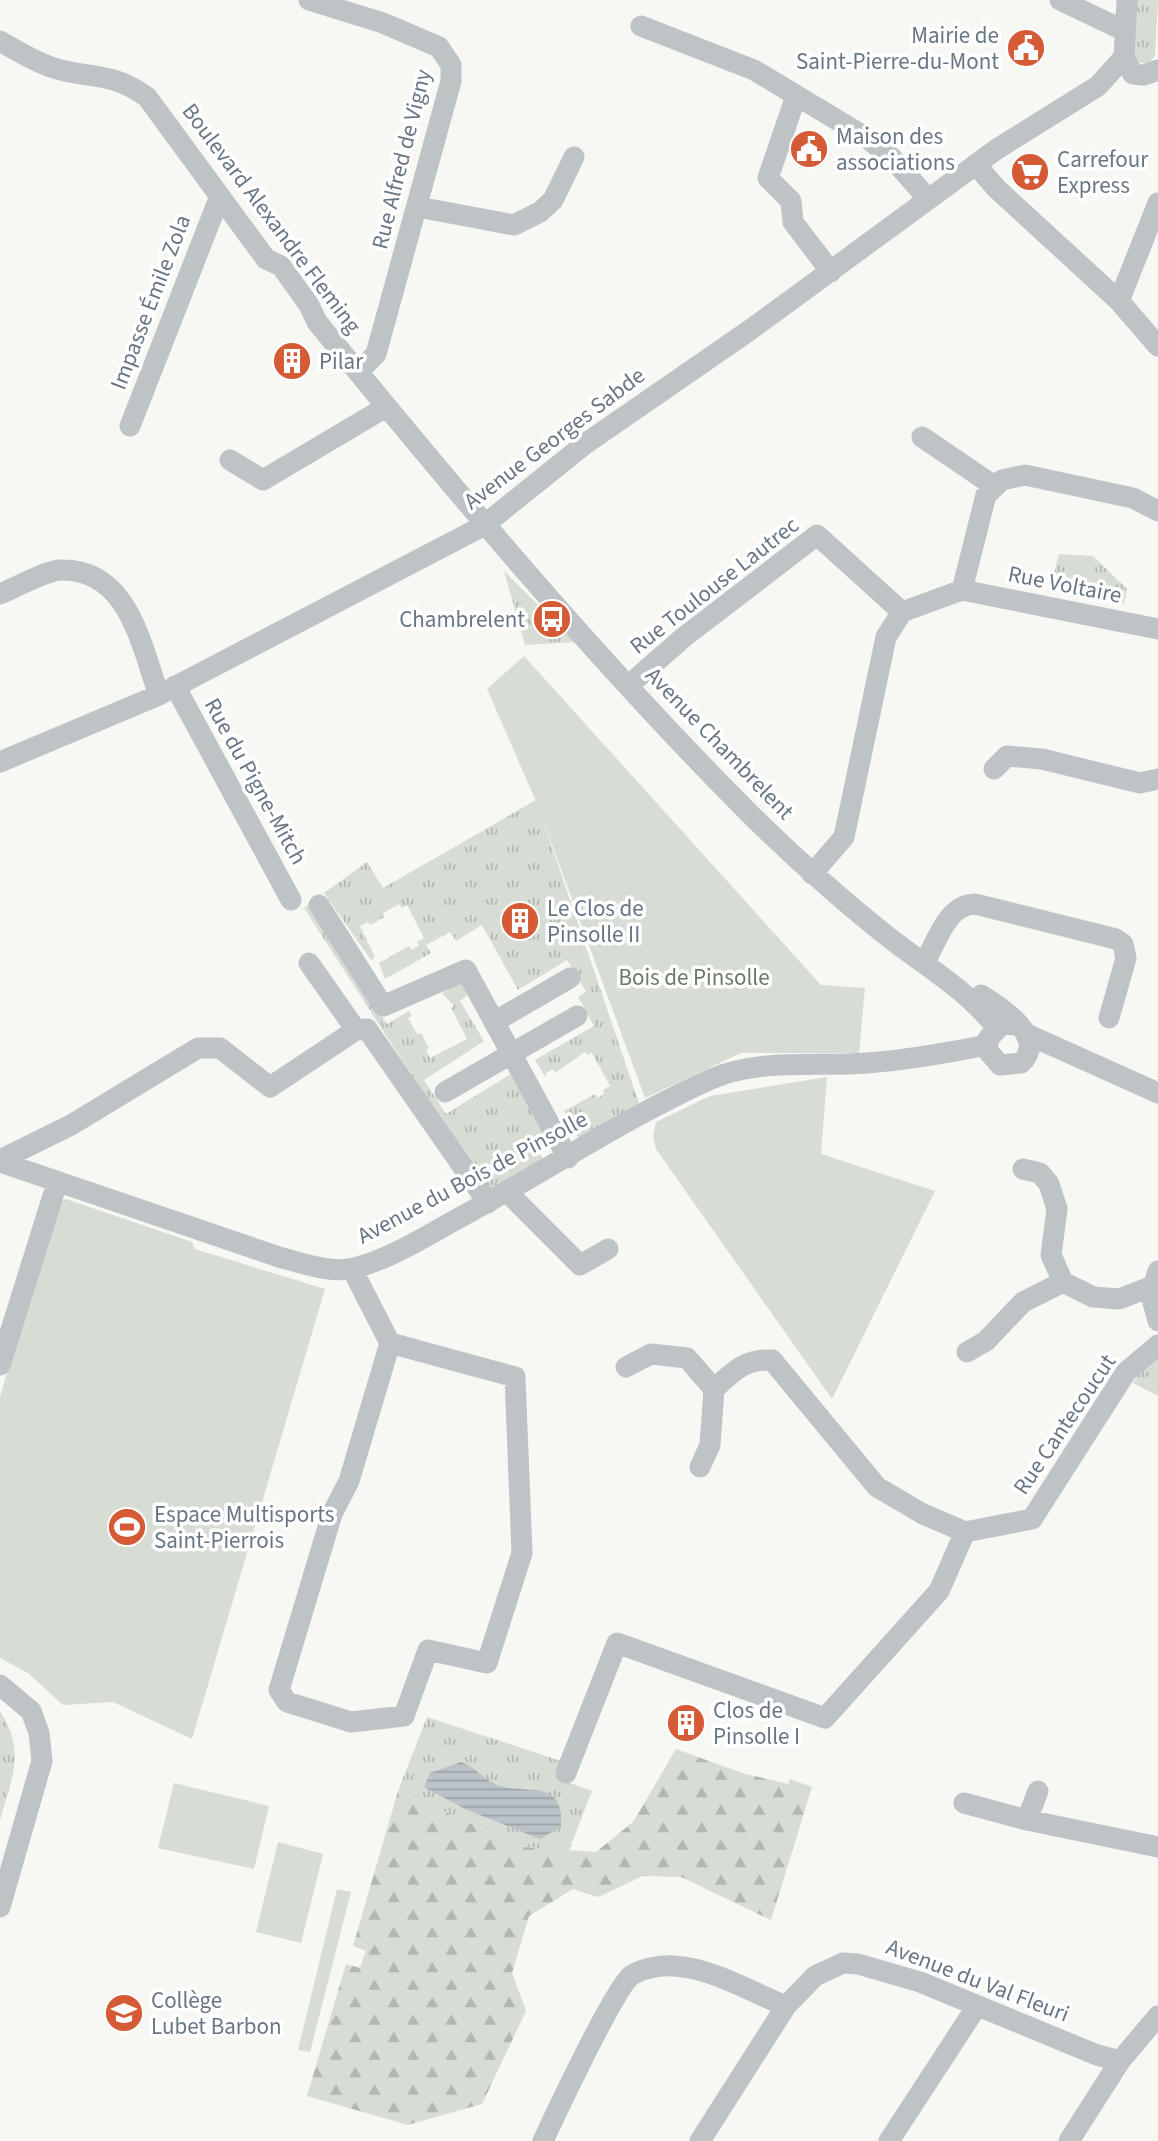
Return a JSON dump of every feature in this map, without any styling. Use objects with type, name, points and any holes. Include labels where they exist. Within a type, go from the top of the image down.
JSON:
[{"type":"street","name":"Rue Alfred de Vigny","points":[[309,0],[383,23],[439,47],[451,65],[451,81],[376,354],[358,372]]},
{"type":"street","points":[[1060,0],[1125,31]]},
{"type":"street","points":[[1127,0],[1125,31],[1144,72]]},
{"type":"street","points":[[641,26],[754,71],[867,138],[892,158],[928,199]]},
{"type":"street","name":"Boulevard Alexandre Fleming","points":[[0,41],[48,66],[103,75],[134,87],[147,97],[266,259],[281,266],[309,305],[313,318],[483,526]]},
{"type":"street","name":"Avenue Georges Sabde","points":[[0,762],[167,691],[483,526],[585,444],[831,272],[976,165],[1098,86],[1144,72]]},
{"type":"street","points":[[796,96],[768,178],[791,201],[793,222],[831,272]]},
{"type":"street","points":[[418,206],[514,225],[540,212],[553,200],[574,157]]},
{"type":"street","points":[[976,165],[997,189],[1119,301],[1158,346]]},
{"type":"street","name":"Impasse Émile Zola","points":[[130,426],[220,196]]},
{"type":"street","points":[[1119,301],[1158,203]]},
{"type":"street","points":[[230,460],[263,480],[386,407]]},
{"type":"street","points":[[922,438],[994,486]]},
{"type":"street","points":[[812,874],[844,838],[886,637],[902,612],[962,590],[982,507],[994,486],[1002,480],[1025,475],[1133,498],[1158,511]]},
{"type":"street","name":"Avenue Chambrelent","points":[[483,526],[628,685],[812,874],[967,994],[1005,1039],[1150,1089]]},
{"type":"street","name":"Rue Toulouse Lautrec","points":[[628,685],[684,637],[817,534],[902,612]]},
{"type":"street","name":"Rue du Pigne-Mitch","points":[[0,594],[58,570],[85,574],[111,587],[133,616],[167,691],[291,900]]},
{"type":"street","name":"Rue Voltaire","points":[[962,590],[1158,629]]},
{"type":"street","points":[[994,769],[1007,756],[1042,759],[1140,783],[1158,779]]},
{"type":"street","points":[[931,968],[953,912],[963,905],[975,904],[1116,939],[1123,944],[1126,958],[1109,1018]]},
{"type":"street","points":[[319,905],[383,1006],[466,970],[568,1158]]},
{"type":"street","points":[[309,963],[356,1030]]},
{"type":"street","points":[[494,1021],[570,978]]},
{"type":"street","points":[[444,1092],[577,1016]]},
{"type":"street","points":[[0,1161],[71,1125],[198,1048],[220,1048],[270,1087],[356,1030],[367,1029],[488,1203]]},
{"type":"street","points":[[1005,1039],[1031,1047],[1026,1058]]},
{"type":"street","name":"Avenue Chambrelent","points":[[1005,1039],[1007,1067],[1026,1058],[1060,1060],[1150,1089]]},
{"type":"street","name":"Avenue du Bois de Pinsolle","points":[[0,1161],[57,1183],[282,1258],[327,1269],[352,1269],[404,1248],[508,1192],[665,1101],[724,1075],[745,1069],[929,1056],[1005,1039]]},
{"type":"street","points":[[1023,1169],[1040,1173],[1054,1197],[1056,1219],[1050,1243],[1051,1255],[1063,1282],[1093,1297],[1119,1299],[1155,1278]]},
{"type":"street","points":[[0,1365],[57,1183]]},
{"type":"street","points":[[508,1192],[580,1265],[608,1249]]},
{"type":"street","points":[[352,1269],[390,1343],[349,1481],[332,1514],[279,1690],[287,1702],[351,1722],[404,1716],[428,1650],[487,1663],[522,1553],[515,1377],[390,1343]]},
{"type":"street","points":[[1155,1278],[1152,1295],[1158,1321]]},
{"type":"street","points":[[967,1352],[986,1341],[1023,1302],[1063,1282]]},
{"type":"street","name":"Rue Cantecoucut","points":[[965,1532],[1032,1519],[1126,1372],[1158,1345]]},
{"type":"street","points":[[626,1367],[651,1354],[687,1358],[714,1389]]},
{"type":"street","points":[[566,1773],[617,1643],[825,1718],[939,1591],[965,1532],[923,1514],[877,1487],[822,1417],[772,1360],[754,1359],[737,1369],[714,1389],[710,1445],[700,1467]]},
{"type":"street","points":[[0,1685],[30,1711],[39,1734],[42,1761],[0,1907]]},
{"type":"street","points":[[1027,1820],[1038,1791]]},
{"type":"street","points":[[964,1803],[1027,1820],[1158,1847]]},
{"type":"street","name":"Avenue du Val Fleuri","points":[[700,2141],[786,2006],[815,1976],[843,1963],[858,1964],[920,1982],[1097,2055],[1119,2061]]},
{"type":"street","points":[[543,2141],[585,2055],[630,1976],[651,1968],[674,1966],[706,1973],[786,2006]]},
{"type":"street","points":[[889,2141],[977,2006]]},
{"type":"street","points":[[1069,2141],[1119,2061],[1158,2017]]},
{"type":"green space","points":[[1137,0],[1158,0],[1155,56],[1148,63],[1141,63],[1133,57]]},
{"type":"green space","points":[[1059,554],[1093,556],[1127,589],[1124,604],[1050,588]]},
{"type":"green space","points":[[504,571],[575,642],[525,645]]},
{"type":"green space","name":"Bois de Pinsolle","points":[[524,656],[821,985],[865,988],[859,1053],[741,1053],[645,1098],[536,801],[487,689]]},
{"type":"green space","points":[[536,800],[640,1106],[581,1143],[564,1111],[595,1094],[597,1098],[610,1086],[592,1053],[588,1055],[585,1052],[555,1073],[553,1069],[546,1073],[546,1078],[535,1060],[594,1026],[578,997],[586,992],[567,960],[518,990],[482,925],[456,941],[450,932],[426,945],[431,953],[385,979],[379,963],[409,946],[411,950],[419,946],[417,942],[424,938],[407,905],[402,908],[399,904],[383,913],[385,917],[370,925],[368,922],[360,926],[375,957],[371,960],[324,893],[367,862],[383,888]]},
{"type":"green space","points":[[308,905],[387,1024],[409,1011],[412,1016],[408,1018],[417,1034],[421,1033],[429,1048],[426,1050],[430,1058],[467,1039],[451,1008],[454,1006],[442,993],[463,980],[471,992],[460,1001],[484,1041],[424,1080],[446,1114],[514,1072],[548,1138],[535,1146],[544,1161],[496,1190],[488,1189],[481,1183],[304,908]]},
{"type":"green space","points":[[827,1077],[821,1154],[935,1191],[832,1399],[656,1149],[653,1136],[656,1122],[710,1096]]},
{"type":"green space","name":"Espace Multisports Saint-Pierrois","points":[[66,1199],[192,1242],[195,1249],[325,1289],[192,1739],[113,1702],[63,1705],[28,1673],[0,1658],[0,1397],[40,1257],[60,1202]]},
{"type":"green space","points":[[1158,1353],[1158,1396],[1133,1383],[1147,1360]]},
{"type":"green space","points":[[0,1711],[13,1739],[15,1752],[12,1777],[0,1820]]},
{"type":"green space","points":[[427,1717],[564,1762],[557,1778],[592,1791],[569,1850],[524,1847],[398,1791]]},
{"type":"green space","points":[[676,1749],[742,1773],[788,1784],[790,1779],[812,1787],[771,1920],[681,1877],[643,1876],[598,1897],[573,1889],[529,1916],[512,1973],[526,2011],[482,2104],[408,2125],[307,2096],[346,1964],[360,1968],[366,1951],[353,1946],[398,1791],[524,1847],[596,1852],[633,1822]]},
{"type":"green space","points":[[174,1783],[269,1806],[254,1869],[158,1848]]},
{"type":"green space","points":[[278,1842],[323,1854],[301,1943],[256,1932]]},
{"type":"green space","points":[[337,1889],[351,1892],[310,2052],[298,2050]]},
{"type":"shaded area","points":[[461,1762],[504,1787],[549,1794],[556,1800],[560,1811],[561,1827],[540,1839],[465,1809],[424,1787],[430,1773]]},
{"type":"place","name":"Mairie de Saint-Pierre-du-Mont","points":[[1026,48]]},
{"type":"place","name":"Maison des associations","points":[[809,149]]},
{"type":"place","name":"Carrefour Express","points":[[1030,172]]},
{"type":"place","name":"Pilar","points":[[292,361]]},
{"type":"place","name":"Chambrelent","points":[[552,619]]},
{"type":"place","name":"Le Clos de Pinsolle II","points":[[520,921]]},
{"type":"place","name":"Espace Multisports Saint-Pierrois","points":[[127,1527]]},
{"type":"place","name":"Clos de Pinsolle I","points":[[686,1723]]},
{"type":"place","name":"Collège Lubet Barbon","points":[[124,2013]]}]
